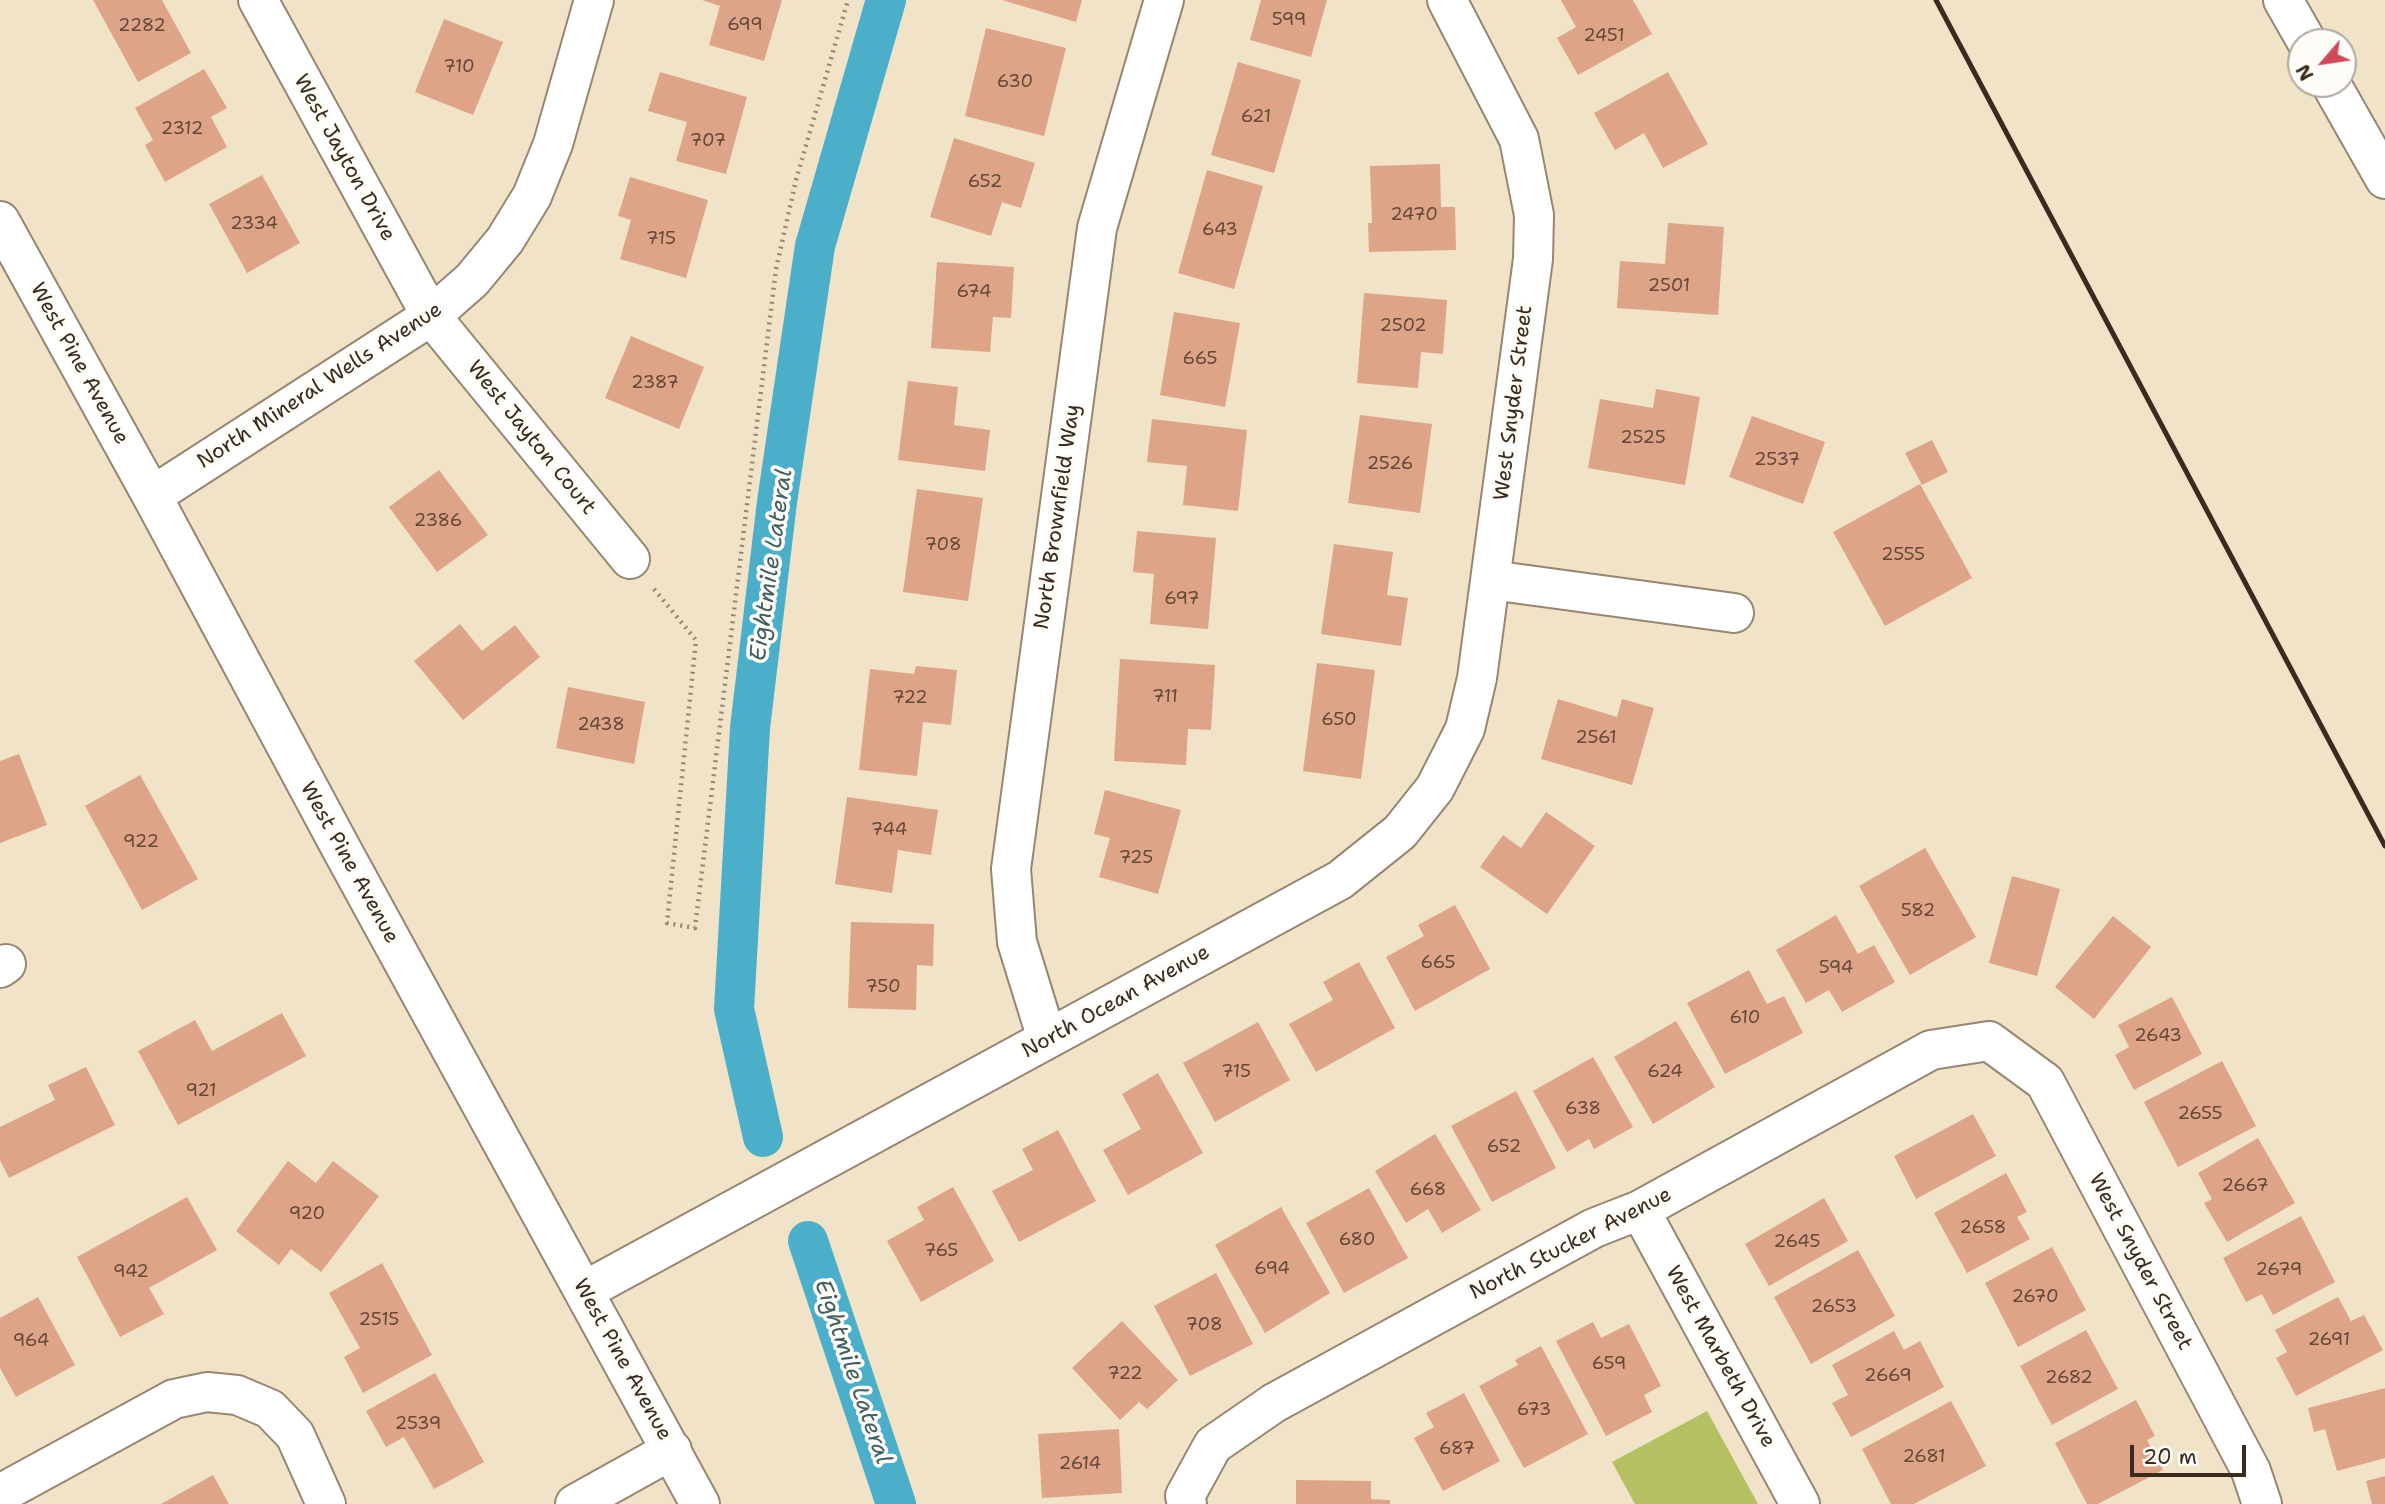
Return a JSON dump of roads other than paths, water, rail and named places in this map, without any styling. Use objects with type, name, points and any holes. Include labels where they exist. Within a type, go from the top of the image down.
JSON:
[{"type":"street","name":"West Jayton Drive","points":[[258,0],[431,317]]},
{"type":"street","name":"North Mineral Wells Avenue","points":[[152,496],[431,317],[472,280],[505,240],[531,195],[553,144],[594,0]]},
{"type":"street","name":"North Brownfield Way","points":[[1047,1039],[1017,942],[1011,869],[1097,228],[1164,0]]},
{"type":"street","name":"West Snyder Street","points":[[1447,0],[1519,139],[1534,215],[1533,259],[1491,580]]},
{"type":"street","points":[[2283,0],[2299,28]]},
{"type":"street","points":[[2339,98],[2385,179]]},
{"type":"street","name":"West Pine Avenue","points":[[0,221],[700,1504]]},
{"type":"street","name":"West Jayton Court","points":[[431,317],[630,559]]},
{"type":"street","name":"North Ocean Avenue","points":[[584,1291],[1340,880],[1400,832],[1435,788],[1465,729],[1478,678],[1491,580]]},
{"type":"street","points":[[1491,580],[1734,613]]},
{"type":"street","name":"West Snyder Street","points":[[1989,1041],[2045,1082],[2251,1471],[2262,1504]]},
{"type":"street","name":"North Stucker Avenue","points":[[1186,1500],[1213,1445],[1275,1403],[1594,1228],[1640,1210],[1931,1050],[1989,1041]]},
{"type":"street","name":"West Marbeth Drive","points":[[1640,1210],[1800,1504]]},
{"type":"street","points":[[0,1494],[174,1399],[207,1392],[237,1395],[270,1409],[295,1435],[326,1504]]},
{"type":"street","points":[[575,1504],[672,1451]]},
{"type":"waterway","name":"Eightmile Lateral","points":[[763,1137],[734,1009],[750,728],[777,502],[815,246],[886,0]]},
{"type":"waterway","name":"Eightmile Lateral","points":[[808,1241],[896,1504]]},
{"type":"railway","points":[[1936,0],[2385,846]]}]
